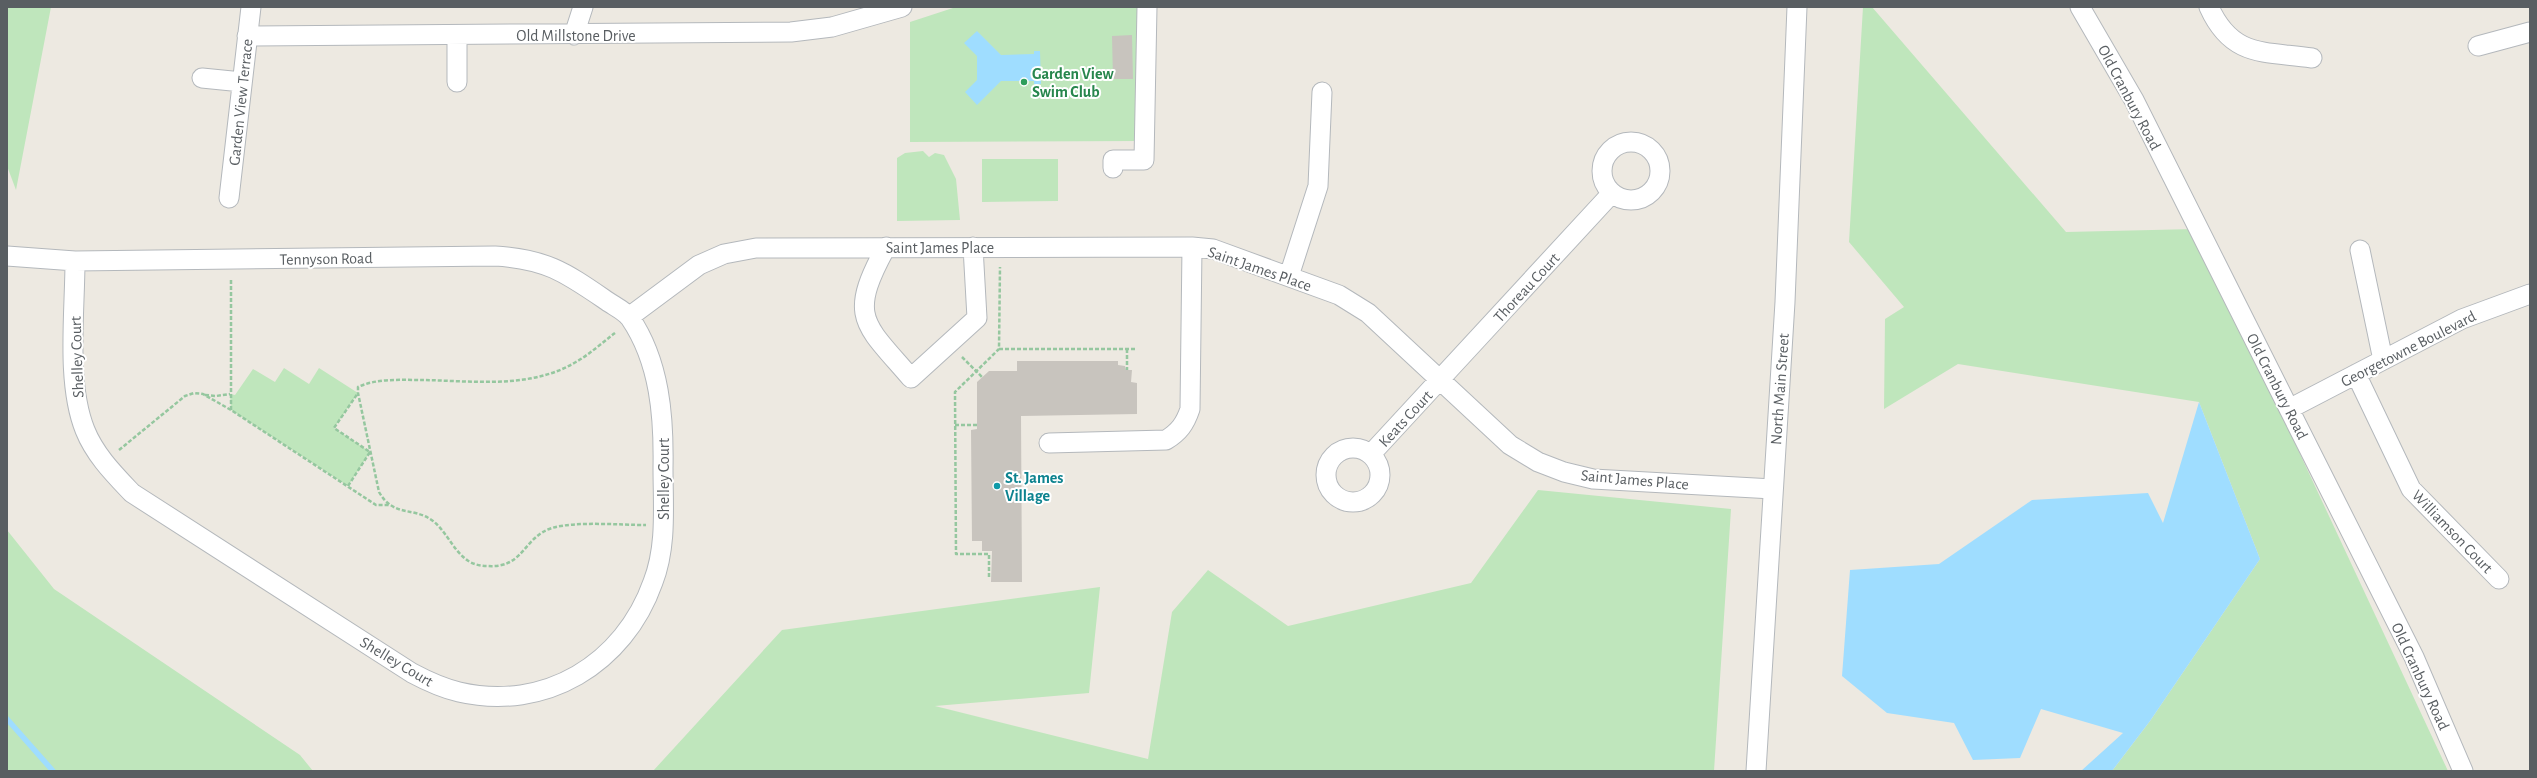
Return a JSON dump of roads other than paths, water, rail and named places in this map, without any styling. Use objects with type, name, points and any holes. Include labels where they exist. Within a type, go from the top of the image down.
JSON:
[{"type":"street","name":"Garden View Terrace","points":[[229,198],[251,7]]},
{"type":"street","points":[[574,35],[583,7]]},
{"type":"street","name":"Old Millstone Drive","points":[[247,36],[574,35],[791,32],[832,26],[902,7]]},
{"type":"street","points":[[1113,168],[1113,160],[1144,166],[1147,7]]},
{"type":"street","name":"North Main Street","points":[[1756,771],[1785,302],[1797,7]]},
{"type":"street","name":"Old Cranbury Road","points":[[2080,7],[2134,100],[2414,658],[2463,771]]},
{"type":"street","points":[[2209,7],[2223,33],[2235,43],[2249,49],[2312,58]]},
{"type":"street","points":[[2478,46],[2530,32]]},
{"type":"street","points":[[457,35],[457,82]]},
{"type":"street","points":[[202,78],[242,82]]},
{"type":"street","points":[[1290,276],[1318,186],[1322,92]]},
{"type":"street","name":"Thoreau Court","points":[[1439,381],[1612,193]]},
{"type":"street","points":[[1049,443],[1161,440],[1177,433],[1186,421],[1190,409],[1192,247]]},
{"type":"street","name":"Saint James Place","points":[[629,317],[699,265],[724,254],[756,248],[1192,247],[1213,249],[1339,295],[1368,313],[1439,381],[1510,445],[1538,462],[1564,472],[1593,479],[1773,489]]},
{"type":"street","points":[[886,248],[871,274],[864,298],[863,315],[868,328],[911,378],[977,318],[973,248]]},
{"type":"street","points":[[2360,250],[2383,360]]},
{"type":"street","name":"Tennyson Road","points":[[7,256],[75,261],[495,256],[525,258],[558,269],[629,317]]},
{"type":"street","name":"Shelley Court","points":[[75,261],[74,390],[85,431],[107,468],[132,493],[412,673],[438,686],[488,696],[513,696],[541,690],[564,683],[593,666],[615,647],[630,629],[654,582],[661,553],[663,527],[663,414],[657,380],[629,317]]},
{"type":"street","name":"Georgetowne Boulevard","points":[[2289,409],[2462,319],[2530,294]]},
{"type":"street","name":"Williamson Court","points":[[2356,374],[2411,489],[2499,579]]},
{"type":"street","name":"Keats Court","points":[[1371,454],[1439,381]]},
{"type":"water","points":[[977,31],[1001,55],[1034,54],[1034,51],[1040,51],[1041,84],[1034,84],[1034,81],[1001,81],[977,105],[965,92],[977,80],[977,56],[964,43]]},
{"type":"water","points":[[2199,402],[2260,559],[2150,721],[2112,771],[2081,771],[2123,733],[2041,709],[2020,758],[1973,760],[1954,723],[1887,713],[1842,676],[1850,570],[1939,564],[2032,500],[2148,493],[2163,523]]},
{"type":"waterway","points":[[7,719],[53,771]]},
{"type":"place","name":"Garden View Swim Club","points":[[1024,82]]},
{"type":"place","name":"St. James Village","points":[[997,486]]}]
